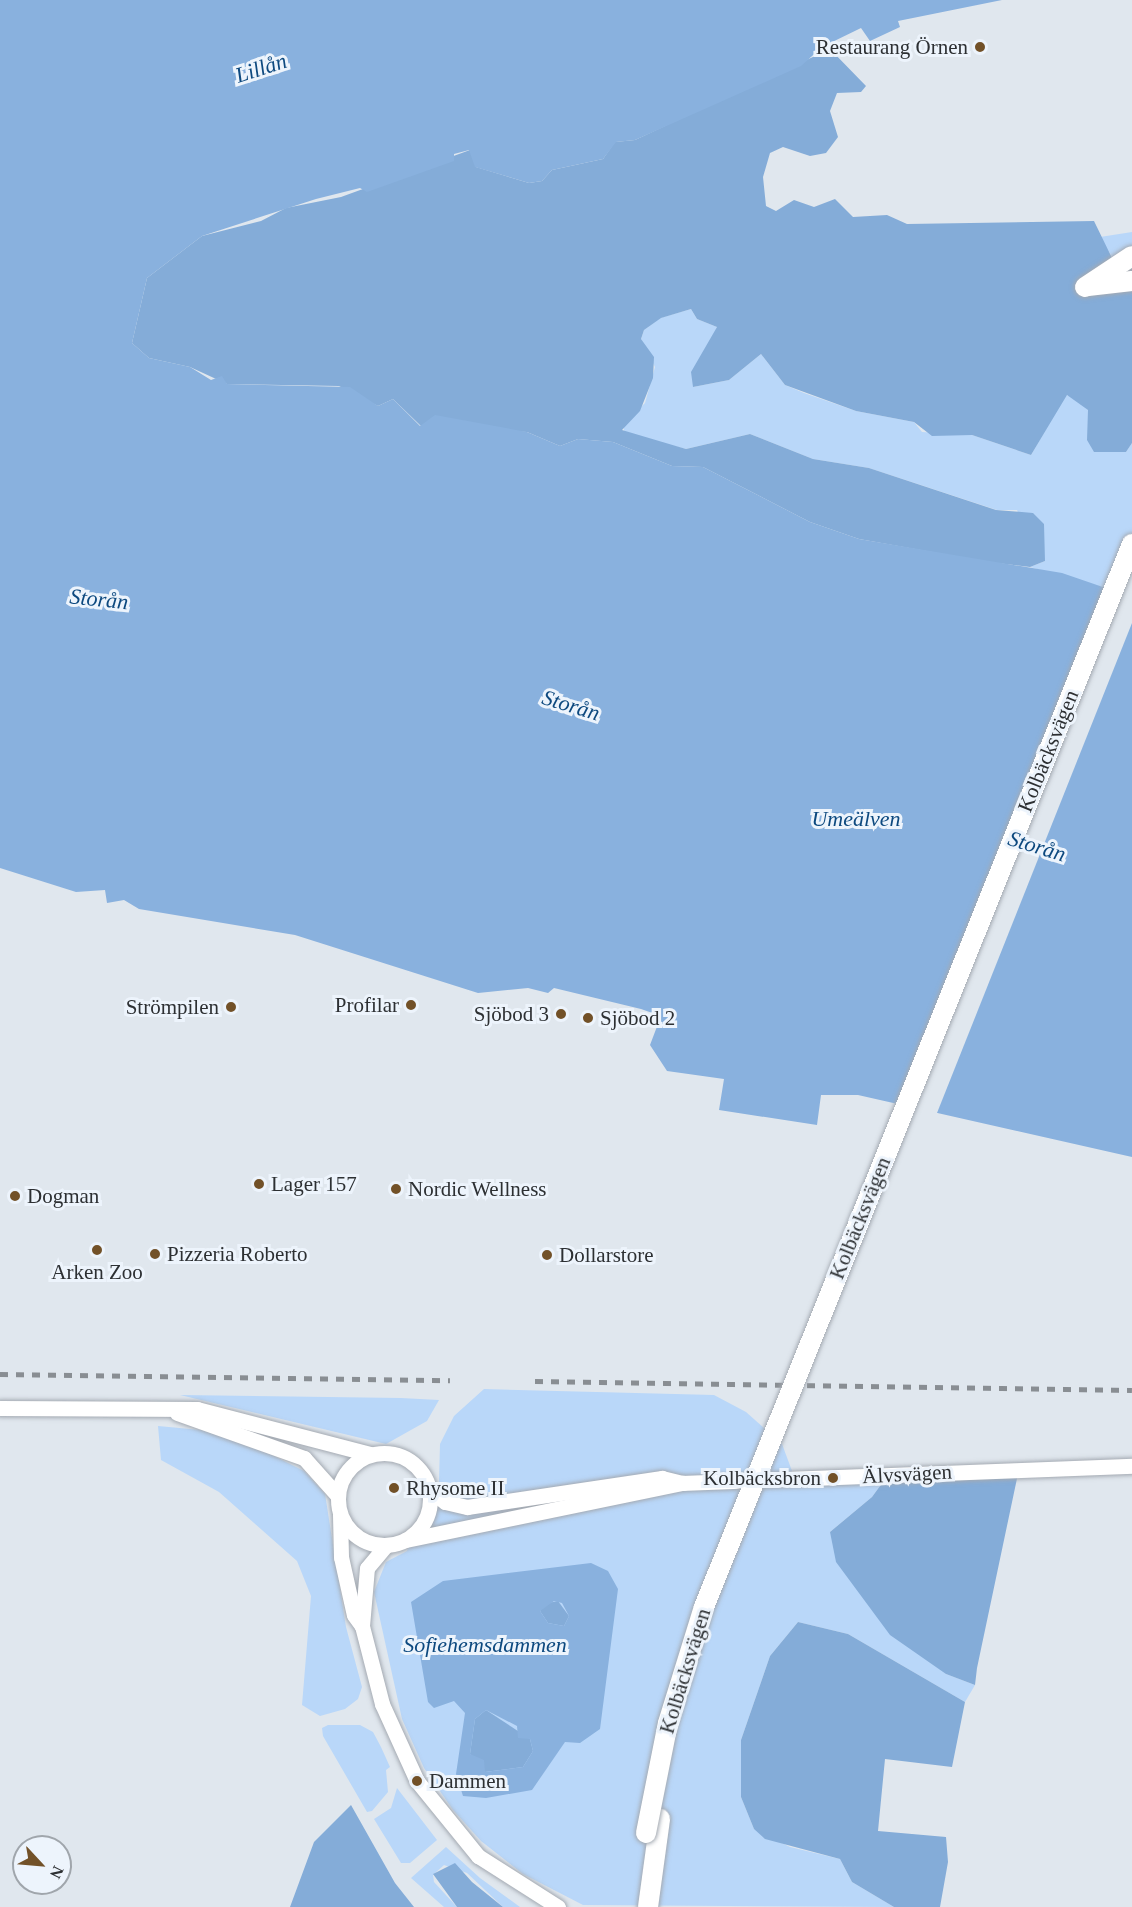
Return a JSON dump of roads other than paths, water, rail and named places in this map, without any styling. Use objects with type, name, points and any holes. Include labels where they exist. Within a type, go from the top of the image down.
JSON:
[{"type":"highway","points":[[1132,256],[1085,287],[1132,281]]},
{"type":"highway","name":"Kolbäcksvägen","points":[[636,1907],[668,1723],[704,1608],[1132,544]]},
{"type":"highway","name":"Kolbäcksvägen","points":[[648,1907],[678,1732],[710,1629],[1132,572]]},
{"type":"main road","points":[[0,1408],[174,1412],[197,1409],[267,1423],[370,1454],[404,1457],[422,1473],[429,1490],[425,1520],[404,1541],[386,1545],[357,1537],[340,1515]]},
{"type":"main road","points":[[174,1412],[304,1458],[337,1496]]},
{"type":"main road","points":[[370,1454],[342,1478],[337,1496],[346,1587],[362,1626],[397,1742],[437,1811],[498,1871],[558,1907]]},
{"type":"main road","name":"Älvsvägen","points":[[429,1490],[445,1502],[467,1507],[628,1480],[682,1483],[1132,1466]]},
{"type":"main road","name":"Älvsvägen","points":[[404,1541],[682,1483]]},
{"type":"main road","points":[[362,1626],[367,1568],[386,1545]]},
{"type":"water","name":"Umeälven","points":[[0,0],[1002,0],[898,21],[900,27],[870,41],[861,28],[822,47],[801,66],[635,140],[616,142],[603,159],[552,170],[542,181],[529,183],[475,167],[469,150],[454,154],[454,161],[367,192],[360,188],[316,199],[202,236],[147,278],[132,343],[149,358],[190,367],[211,380],[222,376],[227,384],[350,387],[378,406],[393,399],[420,426],[435,415],[527,432],[560,446],[578,439],[613,442],[672,466],[703,467],[810,522],[859,539],[1062,573],[1132,597],[1132,1157],[858,1095],[821,1095],[817,1125],[719,1110],[724,1079],[667,1071],[650,1045],[661,1016],[641,1009],[554,988],[548,993],[528,988],[478,993],[295,935],[139,909],[124,900],[107,903],[105,890],[76,892],[0,868]]},
{"type":"water","name":"Sofiehemsdammen","points":[[591,1563],[608,1571],[618,1589],[600,1729],[580,1743],[565,1742],[532,1790],[486,1798],[463,1796],[456,1774],[465,1713],[454,1701],[434,1708],[428,1702],[411,1602],[443,1581]],"holes":[[[554,1601],[562,1603],[569,1616],[564,1626],[548,1623],[540,1611]],[[486,1710],[517,1726],[518,1738],[530,1739],[533,1751],[523,1767],[485,1772],[484,1760],[470,1754],[475,1719]]]},
{"type":"railway","points":[[0,1374],[450,1380]]},
{"type":"railway","points":[[535,1381],[1132,1390]]},
{"type":"place","name":"Restaurang Örnen","points":[[980,47]]},
{"type":"place","name":"Profilar","points":[[411,1005]]},
{"type":"place","name":"Strömpilen","points":[[231,1007]]},
{"type":"place","name":"Sjöbod 3","points":[[561,1014]]},
{"type":"place","name":"Sjöbod 2","points":[[588,1018]]},
{"type":"place","name":"Lager 157","points":[[259,1184]]},
{"type":"place","name":"Nordic Wellness","points":[[396,1189]]},
{"type":"place","name":"Dogman","points":[[15,1196]]},
{"type":"place","name":"Arken Zoo","points":[[97,1250]]},
{"type":"place","name":"Pizzeria Roberto","points":[[155,1254]]},
{"type":"place","name":"Dollarstore","points":[[547,1255]]},
{"type":"place","name":"Kolbäcksbron","points":[[833,1478]]},
{"type":"place","name":"Rhysome II","points":[[394,1488]]},
{"type":"place","name":"Dammen","points":[[417,1781]]},
{"type":"water label","name":"Lillån","points":[[261,68]]},
{"type":"water label","name":"Storån","points":[[99,599]]},
{"type":"water label","name":"Storån","points":[[571,705]]},
{"type":"water label","name":"Storån","points":[[1037,846]]}]
